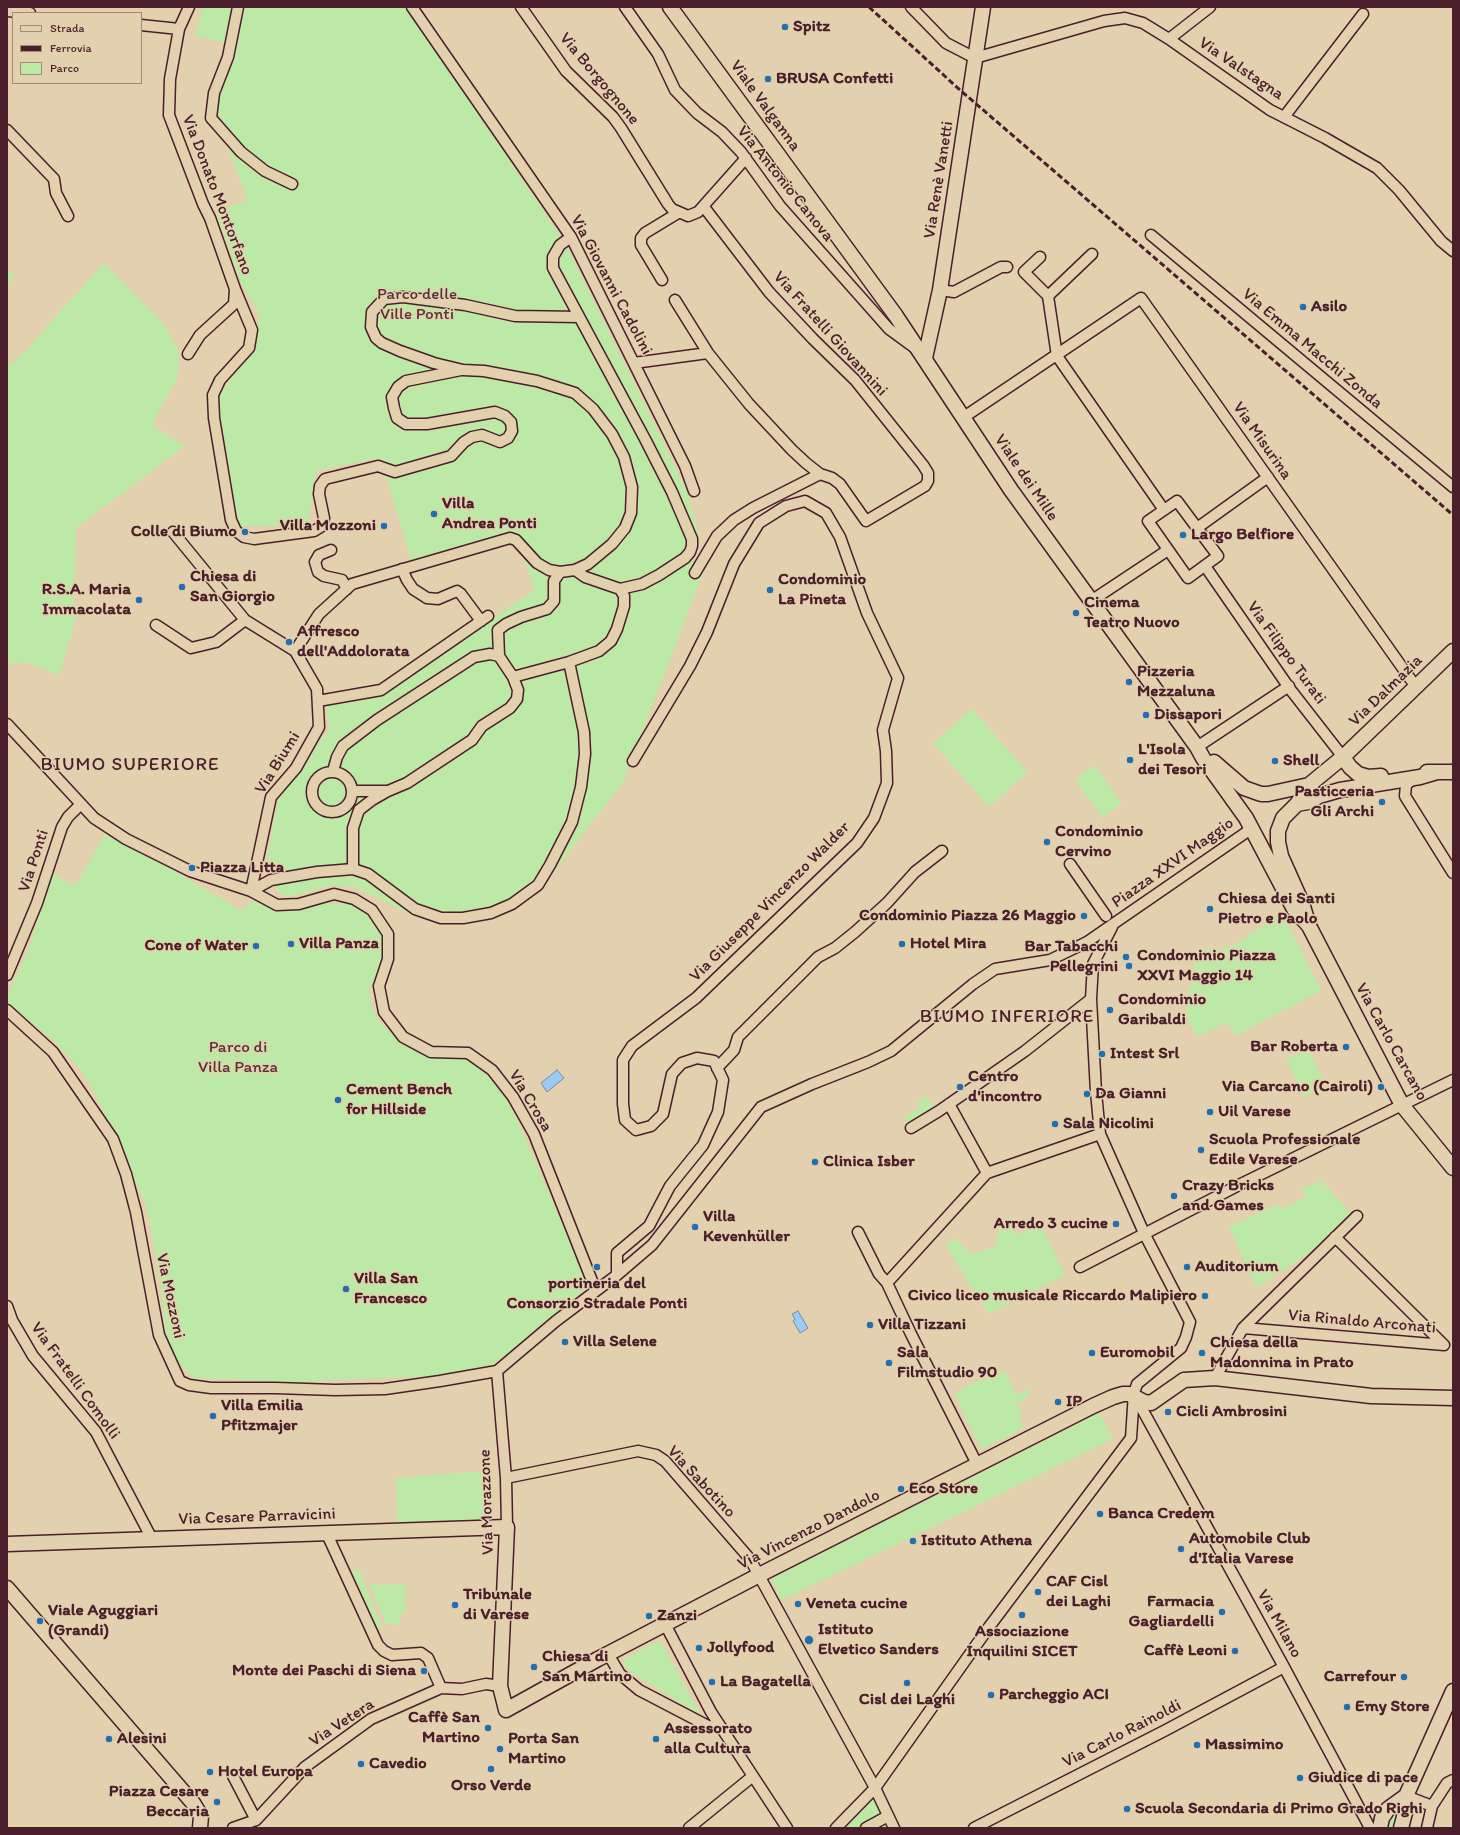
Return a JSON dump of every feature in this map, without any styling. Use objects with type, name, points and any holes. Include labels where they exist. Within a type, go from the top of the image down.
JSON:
[{"type":"main road","name":"Viale Valganna","points":[[670,7],[830,225]]},
{"type":"main road","name":"Via Renè Vanetti","points":[[923,355],[940,290],[983,7]]},
{"type":"main road","name":"Viale dei Mille","points":[[830,225],[923,355],[1012,490],[1240,809]]},
{"type":"main road","name":"Via Dalmazia","points":[[1309,785],[1343,757],[1453,651]]},
{"type":"main road","name":"Viale dei Mille","points":[[1197,748],[1242,786]]},
{"type":"main road","points":[[1343,757],[1350,767],[1358,774],[1379,780],[1413,779],[1437,772]]},
{"type":"main road","points":[[1297,804],[1308,802],[1319,796],[1340,790],[1420,771],[1453,772]]},
{"type":"main road","points":[[1240,809],[1244,797],[1242,786],[1268,794],[1309,785]]},
{"type":"main road","points":[[1297,804],[1309,785]]},
{"type":"main road","name":"Via Carlo Carcano","points":[[1297,804],[1283,818],[1278,831],[1278,839],[1281,856],[1302,903],[1309,926],[1402,1105],[1453,1168]]},
{"type":"main road","name":"Via Carlo Carcano","points":[[1240,809],[1294,909],[1309,926]]},
{"type":"main road","points":[[1135,1396],[1139,1400],[1151,1403],[1184,1380],[1215,1378],[1371,1396],[1453,1398]]},
{"type":"main road","name":"Via Vincenzo Dandolo","points":[[506,1710],[608,1654],[759,1575],[1096,1404],[1123,1394],[1135,1396]]},
{"type":"main road","name":"Via Cesare Parravicini","points":[[7,1544],[507,1527]]},
{"type":"main road","name":"Via Morazzone","points":[[506,1710],[500,1686],[507,1527]]},
{"type":"main road","points":[[7,1588],[193,1803],[200,1816],[200,1828]]},
{"type":"main road","points":[[1401,1828],[1406,1809],[1406,1796],[1453,1691]]},
{"type":"main road","points":[[1380,1828],[1382,1818],[1388,1809],[1406,1796]]},
{"type":"street","name":"Via Donato Montorfano","points":[[188,354],[200,335],[234,304],[235,289],[210,218],[203,204],[169,114],[170,79],[179,29],[189,7]]},
{"type":"street","points":[[238,7],[228,56],[214,93],[211,118],[241,152],[265,171],[292,184]]},
{"type":"street","name":"Via Giovanni Cadolini","points":[[412,7],[571,237],[685,466],[694,491]]},
{"type":"street","name":"Via Borgognone","points":[[521,7],[566,71],[613,117],[668,204],[678,213]]},
{"type":"street","name":"Via Antonio Canova","points":[[625,7],[658,54],[674,90],[697,113],[722,132],[746,158],[780,206],[889,329],[923,355]]},
{"type":"street","points":[[911,7],[946,43],[976,58]]},
{"type":"street","points":[[1169,39],[1210,7]]},
{"type":"street","points":[[7,11],[18,12]]},
{"type":"street","points":[[1284,117],[1363,14]]},
{"type":"street","name":"Via Valstagna","points":[[976,58],[1104,21],[1125,18],[1143,23],[1169,39],[1270,110],[1325,138],[1377,168],[1399,190],[1442,241],[1453,251]]},
{"type":"street","points":[[142,25],[179,29]]},
{"type":"street","points":[[7,130],[54,179],[56,193],[68,216]]},
{"type":"street","points":[[662,280],[641,245],[641,238],[678,213],[688,216],[698,212],[746,158]]},
{"type":"street","name":"Via Fratelli Giovannini","points":[[704,207],[769,292],[813,339],[855,380],[928,473],[928,481],[925,486],[866,521],[840,484],[832,478],[820,474]]},
{"type":"street","name":"Via Emma Macchi Zonda","points":[[1151,235],[1453,487]]},
{"type":"street","points":[[571,237],[560,245],[553,257],[553,268],[645,439],[672,492],[692,539],[690,552],[685,558],[642,584],[620,589],[585,577],[575,570]]},
{"type":"street","points":[[1048,296],[1092,254]]},
{"type":"street","points":[[1040,257],[1024,272],[1048,296],[1057,356],[1164,510]]},
{"type":"street","points":[[940,290],[954,292],[1001,267],[1007,267]]},
{"type":"street","points":[[235,289],[252,330],[249,348],[220,380],[213,395],[214,418],[231,520],[236,530],[244,537],[254,539],[314,531],[322,526],[324,518],[319,494],[320,486],[325,479],[378,466],[395,472],[451,456],[464,442],[472,437],[482,435],[500,442],[508,438],[512,431],[511,422],[505,416],[495,412],[427,424],[406,424],[397,418],[392,397],[398,387],[406,381],[462,370]]},
{"type":"street","points":[[294,651],[319,614],[352,584],[510,538],[516,540],[523,546],[537,563],[549,570],[560,572],[575,570],[588,564],[612,544],[625,528],[631,513],[632,487],[624,457],[615,440],[593,409],[575,393],[537,381],[484,371],[462,370],[400,351],[382,343],[376,338],[371,327],[372,312],[384,300],[403,297],[465,305],[515,316],[579,317]]},
{"type":"street","name":"Via Misurina","points":[[964,417],[1142,298],[1416,687]]},
{"type":"street","points":[[675,300],[708,353],[750,404],[792,450],[820,474],[753,508],[734,520],[717,536],[695,573]]},
{"type":"street","points":[[634,363],[708,353]]},
{"type":"street","points":[[1196,528],[1268,477]]},
{"type":"street","name":"Via Giuseppe Vincenzo Walder","points":[[633,761],[690,666],[707,632],[734,564],[759,523],[786,506],[805,501],[826,513],[840,537],[867,612],[898,678],[883,730],[886,752],[887,783],[874,818],[857,843],[696,998],[632,1046],[623,1060],[623,1104],[626,1120],[636,1130],[652,1126],[663,1114],[672,1074],[682,1063],[697,1058],[714,1061],[717,1068]]},
{"type":"street","points":[[1176,501],[1196,528],[1218,556],[1188,578],[1148,521],[1176,501]]},
{"type":"street","name":"Via Biumi","points":[[173,532],[245,620],[294,651],[317,689],[319,727],[296,768],[271,797],[251,891]]},
{"type":"street","points":[[331,550],[319,555],[315,562],[318,572],[324,576],[342,580],[344,592]]},
{"type":"street","points":[[1091,601],[1168,550]]},
{"type":"street","name":"Via Filippo Turati","points":[[1205,566],[1289,686],[1343,757]]},
{"type":"street","points":[[318,702],[381,690],[485,618],[462,594],[457,591],[438,599],[427,598],[413,589],[402,569]]},
{"type":"street","points":[[352,869],[353,828],[360,810],[372,800],[407,783],[472,740],[482,726],[510,708],[516,699],[518,690],[513,677],[499,656],[498,630],[506,624],[521,617],[547,609],[554,601],[554,581],[560,572]]},
{"type":"street","points":[[513,677],[569,662],[599,651],[611,641],[617,629],[624,606],[624,596],[620,589]]},
{"type":"street","points":[[156,626],[191,648],[216,642],[245,620]]},
{"type":"street","points":[[333,771],[337,757],[343,746],[377,720],[474,657],[490,654],[499,656]]},
{"type":"street","points":[[7,724],[81,804],[101,823],[126,839],[190,871],[251,891],[271,880],[317,872],[352,869],[368,874],[415,909],[441,918],[463,918],[491,912],[512,904],[538,885],[572,822],[582,787],[586,754],[584,732],[569,662]]},
{"type":"street","points":[[1197,748],[1289,686]]},
{"type":"street","points":[[333,771],[340,773],[345,777],[352,791],[352,798],[348,806],[332,812],[324,810],[317,804],[313,796],[312,789],[315,780],[324,773],[333,771]]},
{"type":"street","points":[[1413,779],[1406,784],[1405,796],[1453,873]]},
{"type":"street","points":[[352,791],[388,791]]},
{"type":"street","name":"Via Ponti","points":[[7,976],[37,903],[62,827],[68,817],[81,804]]},
{"type":"street","name":"Piazza XXVI Maggio","points":[[617,1275],[652,1245],[761,1107],[891,1051],[973,984],[995,968],[1050,960],[1067,953],[1110,921],[1251,828]]},
{"type":"street","points":[[497,1371],[556,1321],[617,1275],[617,1253],[649,1226],[670,1186],[703,1145],[718,1112],[723,1080],[717,1068],[734,1050],[738,1037],[818,957],[835,948],[855,932],[887,903],[915,872],[942,851]]},
{"type":"street","name":"Piazza XXVI Maggio","points":[[1070,864],[1110,921]]},
{"type":"street","name":"Via Crosa","points":[[251,891],[277,905],[299,904],[334,894],[354,898],[372,910],[388,934],[388,960],[379,986],[384,1012],[403,1037],[431,1052],[468,1053],[492,1070],[513,1097],[534,1134],[596,1291]]},
{"type":"street","name":"Piazza XXVI Maggio","points":[[1091,999],[1093,964],[1110,921]]},
{"type":"street","points":[[911,1128],[940,1111],[1025,1051],[1091,999]]},
{"type":"street","points":[[836,1828],[875,1788],[989,1627],[1131,1438],[1137,1384],[1181,1348],[1190,1322],[1144,1233],[1100,1134],[1091,999]]},
{"type":"street","name":"Via Mozzoni","points":[[7,1010],[53,1052],[113,1139],[126,1174],[136,1212],[159,1335],[180,1381],[189,1385],[210,1388],[335,1390],[385,1389],[497,1371]]},
{"type":"street","points":[[1080,1267],[1144,1233],[1453,1080]]},
{"type":"street","points":[[949,1104],[987,1173]]},
{"type":"street","points":[[887,1282],[987,1173],[1100,1134]]},
{"type":"street","name":"Via Rinaldo Arconati","points":[[1215,1378],[1243,1328],[1357,1216]]},
{"type":"street","points":[[858,1232],[880,1274],[887,1282],[911,1334],[977,1464]]},
{"type":"street","name":"Via Rinaldo Arconati","points":[[1243,1328],[1444,1345],[1335,1237]]},
{"type":"street","name":"Via Fratelli Comolli","points":[[7,1306],[12,1320],[33,1356],[96,1432],[152,1539]]},
{"type":"street","name":"Via Morazzone","points":[[497,1371],[506,1478],[507,1527]]},
{"type":"street","name":"Via Milano","points":[[1135,1396],[1284,1667],[1370,1828]]},
{"type":"street","name":"Via Sabotino","points":[[506,1478],[638,1451],[656,1455],[665,1461],[750,1559],[875,1788],[894,1828]]},
{"type":"street","points":[[326,1532],[378,1645],[384,1651],[392,1654],[421,1653],[428,1658],[441,1688],[462,1689],[486,1684],[500,1686]]},
{"type":"street","points":[[665,1624],[711,1712],[787,1828]]},
{"type":"street","points":[[608,1654],[620,1674],[640,1690],[708,1726],[721,1727]]},
{"type":"street","name":"Via Carlo Rainoldi","points":[[974,1828],[1166,1730],[1284,1667]]},
{"type":"street","name":"Via Vetera","points":[[256,1820],[305,1767],[334,1745],[371,1719],[441,1688]]},
{"type":"street","points":[[233,1776],[256,1820],[233,1828]]},
{"type":"street","points":[[689,1828],[753,1776]]},
{"type":"street","points":[[1427,1828],[1432,1806],[1447,1783],[1453,1780]]},
{"type":"street","points":[[1406,1796],[1432,1806]]},
{"type":"street","points":[[866,1828],[888,1816]]},
{"type":"green space","name":"Parco delle Ville Ponti","points":[[203,7],[407,7],[566,245],[688,493],[699,536],[694,561],[706,566],[622,784],[543,886],[507,911],[477,920],[451,924],[416,917],[355,887],[333,885],[289,897],[278,892],[271,880],[266,864],[278,800],[329,729],[326,706],[384,693],[534,590],[519,540],[414,570],[389,485],[377,458],[317,471],[307,526],[237,526],[217,398],[254,348],[259,314],[240,281],[216,211],[248,200],[212,109],[236,45],[195,36]]},
{"type":"green space","points":[[104,263],[161,321],[180,352],[177,380],[155,417],[154,426],[185,446],[76,528],[74,627],[59,675],[25,662],[7,664],[7,365],[15,362]]},
{"type":"green space","points":[[7,270],[15,275],[7,287]]},
{"type":"green space","points":[[972,709],[1028,772],[989,807],[933,743]]},
{"type":"green space","points":[[1094,765],[1122,803],[1103,818],[1075,780]]},
{"type":"green space","name":"Parco di Villa Panza","points":[[107,831],[242,911],[258,896],[275,909],[287,911],[303,910],[323,901],[336,904],[352,902],[365,910],[377,923],[381,936],[388,934],[388,959],[369,989],[372,1006],[378,1019],[385,1028],[416,1050],[433,1056],[455,1055],[476,1061],[492,1075],[515,1115],[589,1286],[502,1358],[490,1366],[443,1376],[292,1382],[193,1378],[178,1362],[166,1337],[161,1288],[147,1207],[97,1098],[80,1068],[54,1041],[7,1003],[7,996],[29,948],[52,873],[75,886]]},
{"type":"green space","points":[[1282,913],[1321,991],[1235,1036],[1227,1022],[1197,1037],[1186,1014],[1188,993],[1194,976],[1194,960],[1202,948],[1216,951],[1236,944]]},
{"type":"green space","points":[[1308,1049],[1326,1085],[1304,1097],[1286,1060]]},
{"type":"green space","points":[[926,1096],[937,1111],[908,1128],[905,1116],[920,1107],[917,1102]]},
{"type":"green space","points":[[1321,1180],[1351,1214],[1327,1240],[1257,1288],[1229,1227],[1278,1204],[1281,1209],[1306,1197],[1302,1189]]},
{"type":"green space","points":[[1009,1217],[1016,1235],[1041,1225],[1065,1275],[988,1314],[946,1246],[955,1238],[973,1254],[994,1247],[999,1231]]},
{"type":"green space","points":[[1004,1370],[1017,1395],[1028,1389],[1030,1396],[1016,1404],[1022,1415],[1019,1418],[1024,1428],[984,1448],[981,1448],[954,1394],[981,1379],[983,1381]]},
{"type":"green space","points":[[1099,1413],[1113,1439],[782,1600],[771,1579]]},
{"type":"green space","points":[[488,1471],[489,1523],[397,1526],[396,1478]]},
{"type":"green space","points":[[359,1569],[382,1628],[373,1628],[348,1571],[353,1572]]},
{"type":"green space","points":[[406,1584],[406,1613],[399,1614],[400,1625],[386,1624],[369,1585]]},
{"type":"green space","points":[[660,1640],[701,1715],[629,1671],[622,1660]]},
{"type":"green space","points":[[867,1795],[879,1805],[884,1816],[861,1828],[837,1828]]},
{"type":"green space","points":[[1394,1813],[1396,1814],[1394,1828],[1385,1828],[1388,1819]]},
{"type":"water","points":[[557,1070],[564,1078],[547,1092],[541,1083]]},
{"type":"water","points":[[798,1311],[808,1328],[800,1333],[793,1321],[795,1319],[792,1314]]},
{"type":"railway","points":[[869,7],[960,90],[1453,515]]},
{"type":"place","name":"Spitz","points":[[785,27]]},
{"type":"place","name":"BRUSA Confetti","points":[[768,79]]},
{"type":"place","name":"Asilo","points":[[1303,307]]},
{"type":"place","name":"Villa Andrea Ponti","points":[[434,514]]},
{"type":"place","name":"Villa Mozzoni","points":[[384,526]]},
{"type":"place","name":"Colle di Biumo","points":[[245,532]]},
{"type":"place","name":"Largo Belfiore","points":[[1183,535]]},
{"type":"place","name":"Chiesa di San Giorgio","points":[[182,587]]},
{"type":"place","name":"Condominio La Pineta","points":[[770,590]]},
{"type":"place","name":"R.S.A. Maria Immacolata","points":[[139,600]]},
{"type":"place","name":"Cinema Teatro Nuovo","points":[[1076,613]]},
{"type":"place","name":"Affresco dell'Addolorata","points":[[289,642]]},
{"type":"place","name":"Pizzeria Mezzaluna","points":[[1129,682]]},
{"type":"place","name":"Dissapori","points":[[1146,715]]},
{"type":"place","name":"L'Isola dei Tesori","points":[[1130,760]]},
{"type":"place","name":"Shell","points":[[1275,761]]},
{"type":"place","name":"Pasticceria Gli Archi","points":[[1382,802]]},
{"type":"place","name":"Condominio Cervino","points":[[1047,842]]},
{"type":"place","name":"Piazza Litta","points":[[192,868]]},
{"type":"place","name":"Chiesa dei Santi Pietro e Paolo","points":[[1210,909]]},
{"type":"place","name":"Condominio Piazza 26 Maggio","points":[[1084,916]]},
{"type":"place","name":"Villa Panza","points":[[291,944]]},
{"type":"place","name":"Hotel Mira","points":[[902,944]]},
{"type":"place","name":"Cone of Water","points":[[256,946]]},
{"type":"place","name":"Bar Tabacchi Pellegrini","points":[[1126,957]]},
{"type":"place","name":"Condominio Piazza XXVI Maggio 14","points":[[1129,966]]},
{"type":"place","name":"Condominio Garibaldi","points":[[1110,1010]]},
{"type":"place","name":"Bar Roberta","points":[[1346,1047]]},
{"type":"place","name":"Intest Srl","points":[[1102,1054]]},
{"type":"place","name":"Centro d'incontro","points":[[960,1087]]},
{"type":"place","name":"Via Carcano (Cairoli)","points":[[1381,1087]]},
{"type":"place","name":"Da Gianni","points":[[1087,1094]]},
{"type":"place","name":"Cement Bench for Hillside","points":[[338,1100]]},
{"type":"place","name":"Uil Varese","points":[[1210,1112]]},
{"type":"place","name":"Sala Nicolini","points":[[1055,1124]]},
{"type":"place","name":"Scuola Professionale Edile Varese","points":[[1201,1150]]},
{"type":"place","name":"Clinica Isber","points":[[815,1162]]},
{"type":"place","name":"Crazy Bricks and Games","points":[[1174,1196]]},
{"type":"place","name":"Arredo 3 cucine","points":[[1116,1224]]},
{"type":"place","name":"Villa Kevenhüller","points":[[695,1227]]},
{"type":"place","name":"portineria del Consorzio Stradale Ponti","points":[[597,1267]]},
{"type":"place","name":"Auditorium","points":[[1187,1267]]},
{"type":"place","name":"Villa San Francesco","points":[[346,1289]]},
{"type":"place","name":"Civico liceo musicale Riccardo Malipiero","points":[[1205,1296]]},
{"type":"place","name":"Villa Tizzani","points":[[870,1325]]},
{"type":"place","name":"Villa Selene","points":[[565,1342]]},
{"type":"place","name":"Euromobil","points":[[1092,1353]]},
{"type":"place","name":"Chiesa della Madonnina in Prato","points":[[1202,1353]]},
{"type":"place","name":"Sala Filmstudio 90","points":[[889,1363]]},
{"type":"place","name":"IP","points":[[1058,1402]]},
{"type":"place","name":"Cicli Ambrosini","points":[[1168,1412]]},
{"type":"place","name":"Villa Emilia Pfitzmajer","points":[[213,1416]]},
{"type":"place","name":"Eco Store","points":[[901,1489]]},
{"type":"place","name":"Banca Credem","points":[[1100,1514]]},
{"type":"place","name":"Istituto Athena","points":[[913,1541]]},
{"type":"place","name":"Automobile Club d'Italia Varese","points":[[1181,1549]]},
{"type":"place","name":"CAF Cisl dei Laghi","points":[[1038,1592]]},
{"type":"place","name":"Veneta cucine","points":[[798,1604]]},
{"type":"place","name":"Tribunale di Varese","points":[[455,1605]]},
{"type":"place","name":"Farmacia Gagliardelli","points":[[1222,1612]]},
{"type":"place","name":"Associazione Inquilini SICET","points":[[1022,1615]]},
{"type":"place","name":"Zanzi","points":[[649,1616]]},
{"type":"place","name":"Viale Aguggiari (Grandi)","points":[[40,1621]]},
{"type":"place","name":"Istituto Elvetico Sanders","points":[[809,1640]]},
{"type":"place","name":"Jollyfood","points":[[699,1648]]},
{"type":"place","name":"Caffè Leoni","points":[[1235,1651]]},
{"type":"place","name":"Chiesa di San Martino","points":[[534,1667]]},
{"type":"place","name":"Monte dei Paschi di Siena","points":[[424,1671]]},
{"type":"place","name":"Carrefour","points":[[1404,1677]]},
{"type":"place","name":"La Bagatella","points":[[712,1682]]},
{"type":"place","name":"Cisl dei Laghi","points":[[907,1683]]},
{"type":"place","name":"Parcheggio ACI","points":[[991,1695]]},
{"type":"place","name":"Emy Store","points":[[1347,1707]]},
{"type":"place","name":"Caffè San Martino","points":[[488,1728]]},
{"type":"place","name":"Alesini","points":[[109,1739]]},
{"type":"place","name":"Assessorato alla Cultura","points":[[656,1739]]},
{"type":"place","name":"Massimino","points":[[1197,1745]]},
{"type":"place","name":"Porta San Martino","points":[[500,1749]]},
{"type":"place","name":"Cavedio","points":[[361,1764]]},
{"type":"place","name":"Orso Verde","points":[[491,1769]]},
{"type":"place","name":"Hotel Europa","points":[[210,1772]]},
{"type":"place","name":"Giudice di pace","points":[[1300,1778]]},
{"type":"place","name":"Piazza Cesare Beccaria","points":[[217,1802]]},
{"type":"place","name":"Scuola Secondaria di Primo Grado Righi","points":[[1127,1809]]},
{"type":"district","name":"BIUMO SUPERIORE","points":[[130,765]]},
{"type":"district","name":"BIUMO INFERIORE","points":[[1007,1017]]}]
